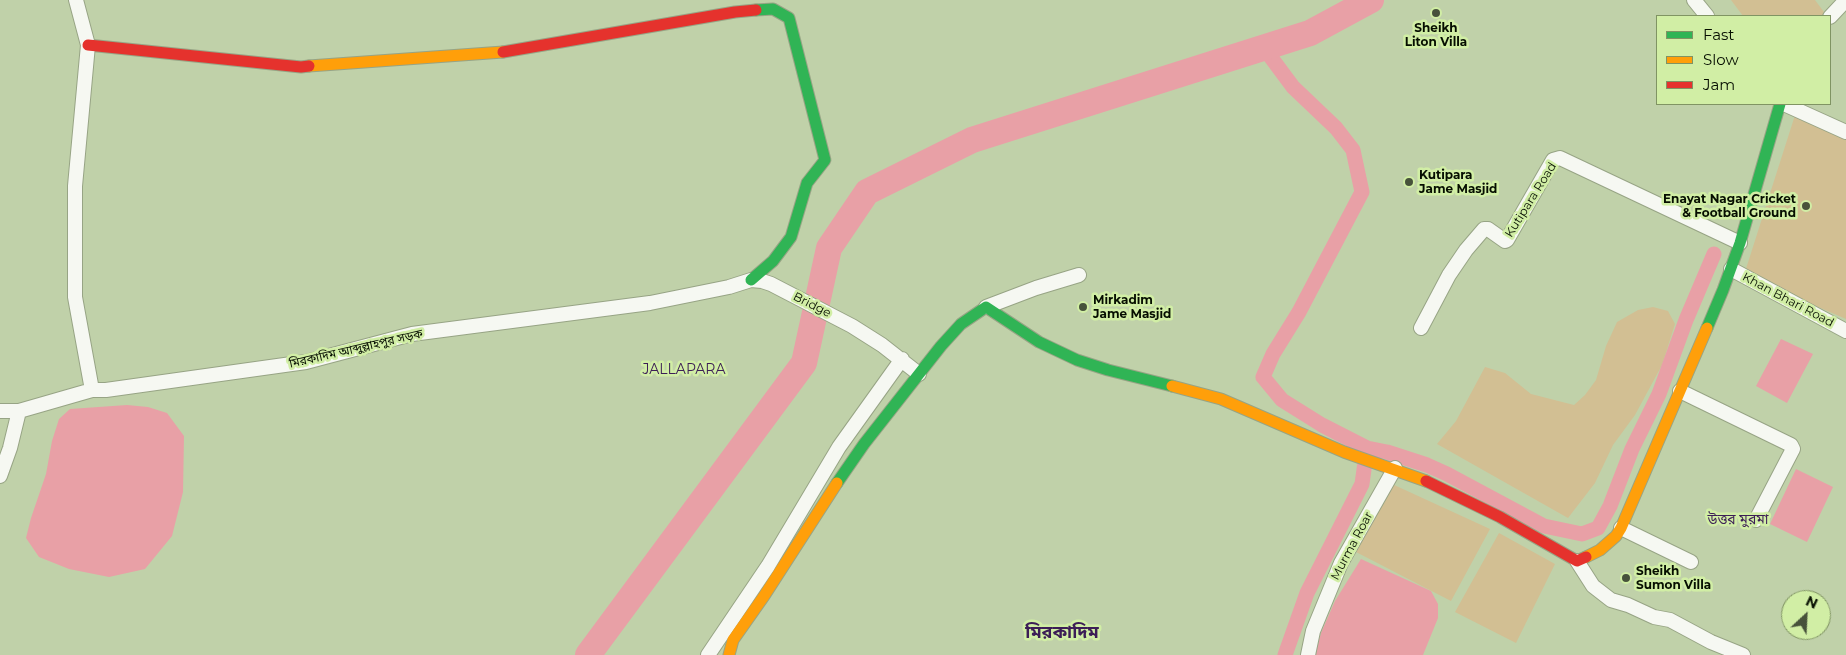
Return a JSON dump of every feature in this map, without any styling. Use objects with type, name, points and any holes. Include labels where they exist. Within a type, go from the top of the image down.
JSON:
[{"type":"street","points":[[76,0],[88,45],[75,186],[76,297],[92,390]]},
{"type":"street","points":[[1694,0],[1705,15]]},
{"type":"street","points":[[1831,16],[1846,0]]},
{"type":"street","points":[[88,45],[301,67],[503,52],[735,12],[772,9],[788,18],[825,160],[807,183],[791,237],[773,261],[752,280]]},
{"type":"street","points":[[1577,561],[1600,550],[1616,536],[1621,528],[1731,269],[1779,105],[1846,132]]},
{"type":"street","name":"Kutipara Road","points":[[1421,328],[1448,276],[1466,250],[1484,229],[1488,229],[1505,241],[1507,240],[1553,160],[1560,158],[1740,243]]},
{"type":"street","name":"Khan Bhari Road","points":[[1731,269],[1846,331]]},
{"type":"street","points":[[729,655],[733,640],[764,596],[814,517],[864,444],[940,346],[961,324],[986,307],[1036,288],[1079,275]]},
{"type":"street","name":"মিরকাদিম আব্দুল্লাহপুর সড়ক","points":[[0,411],[19,411],[92,390],[106,390],[306,362],[412,334],[562,316],[650,303],[730,287],[752,280],[771,284]]},
{"type":"street","name":"Bridge","points":[[771,284],[852,326],[902,359],[919,374]]},
{"type":"street","points":[[986,307],[1039,342],[1076,360],[1221,399],[1344,452],[1417,477],[1500,517],[1577,561],[1593,586],[1610,600],[1628,605],[1654,617],[1670,620],[1711,642],[1743,655]]},
{"type":"street","points":[[708,655],[768,566],[839,447],[902,359]]},
{"type":"street","points":[[1680,391],[1792,445],[1793,449],[1756,520]]},
{"type":"street","points":[[0,476],[10,448],[19,411]]},
{"type":"street","name":"Murma Roar","points":[[1308,655],[1313,631],[1341,563],[1395,468]]},
{"type":"street","points":[[1621,528],[1691,562]]},
{"type":"shaded area","points":[[1731,0],[1815,0],[1824,12],[1822,15],[1742,15]]},
{"type":"shaded area","name":"Enayat Nagar Cricket & Football Ground","points":[[1796,112],[1846,136],[1846,319],[1744,275]]},
{"type":"shaded area","points":[[1653,307],[1668,311],[1675,324],[1662,365],[1635,415],[1613,445],[1595,483],[1568,518],[1437,444],[1456,421],[1485,367],[1505,373],[1531,394],[1574,405],[1585,395],[1596,380],[1606,346],[1617,322],[1638,310]]},
{"type":"shaded area","points":[[1781,339],[1813,354],[1787,403],[1756,386]]},
{"type":"shaded area","points":[[127,405],[148,407],[167,413],[184,436],[183,492],[172,536],[145,569],[109,577],[69,569],[39,557],[26,538],[46,474],[52,441],[59,419],[70,409]]},
{"type":"shaded area","points":[[1796,469],[1833,487],[1807,542],[1770,524]]},
{"type":"shaded area","points":[[1392,484],[1490,529],[1451,601],[1356,552]]},
{"type":"shaded area","points":[[1499,533],[1555,564],[1516,643],[1455,612]]},
{"type":"shaded area","points":[[1361,559],[1431,591],[1438,604],[1438,618],[1423,655],[1315,655],[1321,633],[1335,601]]},
{"type":"waterway","points":[[588,655],[804,363],[829,248],[867,192],[972,140],[1310,33],[1371,0]]},
{"type":"waterway","points":[[1264,48],[1293,87],[1336,128],[1353,150],[1362,192],[1299,312],[1273,354],[1263,377],[1282,400],[1322,425],[1367,448],[1362,484],[1307,593],[1285,655]]},
{"type":"waterway","points":[[1367,448],[1387,452],[1427,465],[1544,526],[1582,534],[1598,528],[1610,506],[1632,449],[1659,394],[1686,320],[1714,254]]},
{"type":"traffic: fast","points":[[751,280],[773,261],[791,237],[807,183],[825,160],[789,18],[773,9],[756,10]]},
{"type":"traffic: fast","points":[[1707,328],[1740,243],[1780,105]]},
{"type":"traffic: fast","points":[[837,483],[864,444],[941,346],[961,324],[986,307],[1039,342],[1077,360],[1172,386]]},
{"type":"traffic: slow","points":[[309,66],[503,52]]},
{"type":"traffic: slow","points":[[1586,557],[1600,550],[1616,536],[1621,528],[1707,328]]},
{"type":"traffic: slow","points":[[1172,386],[1221,399],[1344,452],[1426,481]]},
{"type":"traffic: slow","points":[[729,655],[733,640],[764,596],[837,483]]},
{"type":"traffic: jam","points":[[503,52],[756,10]]},
{"type":"traffic: jam","points":[[88,45],[301,67],[309,66]]},
{"type":"traffic: jam","points":[[1426,481],[1500,517],[1577,561],[1586,557]]},
{"type":"place","name":"Sheikh Liton Villa","points":[[1436,13]]},
{"type":"place","name":"Kutipara Jame Masjid","points":[[1409,182]]},
{"type":"place","name":"Enayat Nagar Cricket & Football Ground","points":[[1806,206]]},
{"type":"place","name":"Mirkadim Jame Masjid","points":[[1083,307]]},
{"type":"place","name":"Sheikh Sumon Villa","points":[[1626,578]]},
{"type":"district","name":"JALLAPARA","points":[[684,370]]},
{"type":"district","name":"উত্তর মুরমা","points":[[1738,520]]},
{"type":"district","name":"মিরকাদিম","points":[[1062,633]]}]
